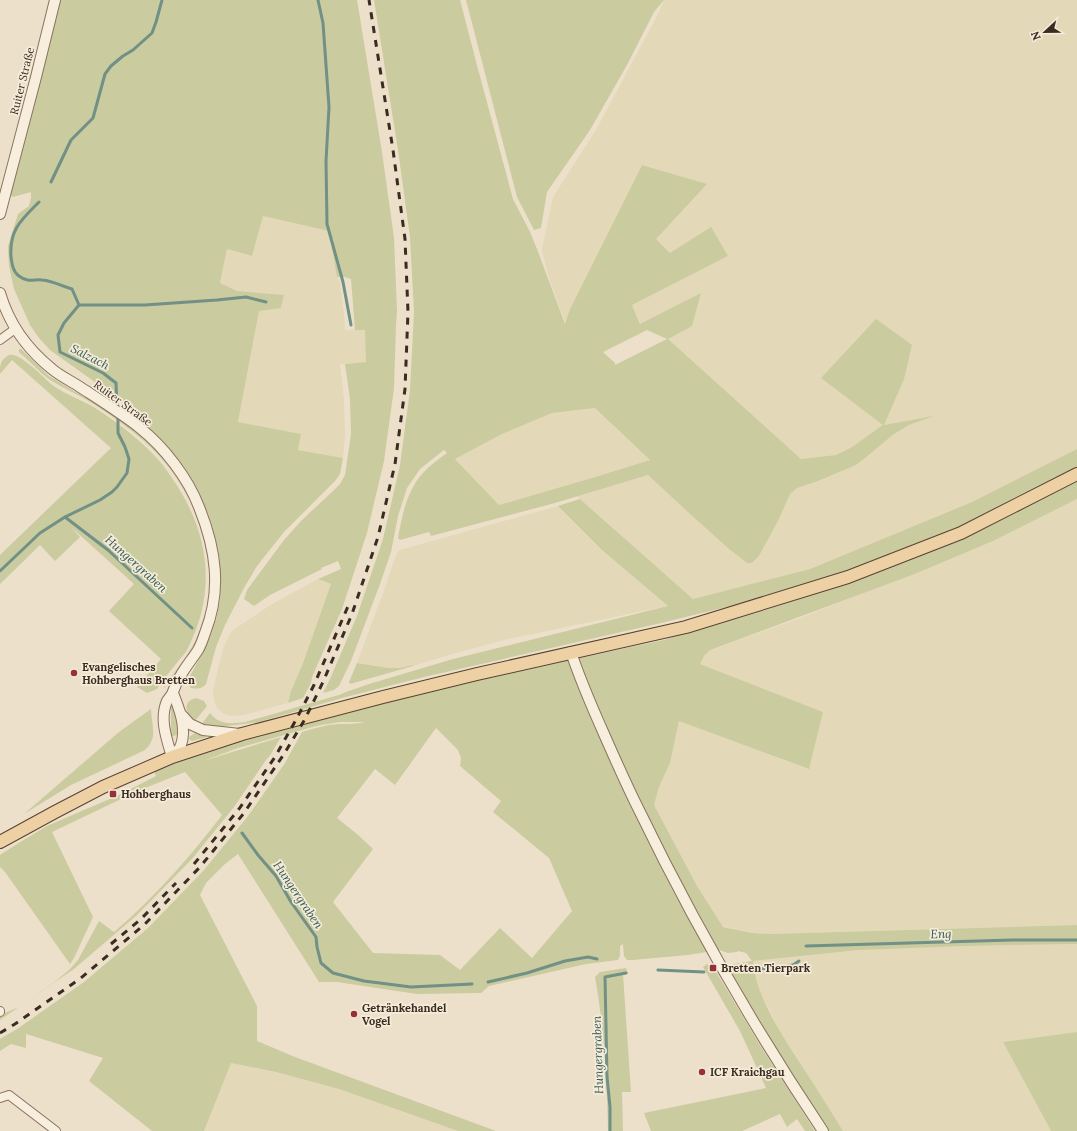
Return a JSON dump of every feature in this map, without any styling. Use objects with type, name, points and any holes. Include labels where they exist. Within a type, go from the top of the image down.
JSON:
[{"type":"main road","points":[[0,842],[103,788],[172,757],[242,734],[390,695],[571,652],[686,627],[848,577],[961,533],[1077,474]]},
{"type":"street","name":"Ruiter Straße","points":[[0,214],[55,0]]},
{"type":"street","name":"Ruiter Straße","points":[[0,293],[4,308],[15,328],[38,357],[53,370],[132,422],[150,438],[176,466],[187,482],[199,505],[207,527],[213,554],[216,580],[215,599],[209,622],[198,649],[180,675],[167,701],[164,718],[165,734],[172,757]]},
{"type":"street","points":[[0,340],[15,328]]},
{"type":"street","points":[[571,652],[588,698],[628,787],[686,903],[757,1030],[823,1131]]},
{"type":"street","points":[[172,693],[181,714],[183,736],[181,746],[172,757]]},
{"type":"street","points":[[181,714],[190,724],[203,730],[242,734]]},
{"type":"street","points":[[0,1098],[9,1095],[56,1131]]},
{"type":"shaded area","points":[[664,0],[1077,0],[1077,449],[972,502],[810,569],[693,599],[577,496],[648,475],[729,549],[747,563],[752,563],[759,556],[779,519],[790,494],[797,488],[856,465],[894,434],[909,425],[931,417],[884,425],[852,447],[836,455],[801,459],[668,339],[641,324],[632,305],[728,256],[670,253],[655,239],[707,184],[642,165],[570,309],[566,325],[550,281],[542,252],[553,197],[597,128],[657,16]]},
{"type":"shaded area","points":[[263,216],[329,231],[337,277],[340,282],[345,330],[365,329],[367,362],[340,364],[344,400],[345,437],[343,458],[298,450],[301,434],[238,422],[259,310],[281,308],[284,295],[237,291],[220,283],[227,249],[252,256]]},
{"type":"shaded area","points":[[595,408],[650,460],[499,505],[455,459],[500,435],[552,413]]},
{"type":"shaded area","points":[[1077,499],[1077,925],[771,934],[752,933],[722,926],[697,886],[654,805],[659,787],[670,763],[679,721],[808,769],[823,712],[700,664],[704,656],[710,650],[800,618],[993,541]]},
{"type":"shaded area","points":[[558,506],[602,550],[668,606],[508,639],[413,666],[388,668],[357,663],[396,555],[400,550]]},
{"type":"shaded area","points":[[318,579],[331,584],[303,663],[291,691],[288,703],[244,715],[232,716],[223,713],[218,709],[213,694],[223,649],[230,634],[233,630],[272,604]]},
{"type":"shaded area","points":[[1077,944],[1077,1032],[1003,1042],[1051,1131],[843,1131],[779,1029],[761,995],[753,969],[753,961],[859,950]]},
{"type":"shaded area","points":[[231,1063],[276,1072],[339,1089],[458,1131],[204,1131]]},
{"type":"green space","points":[[59,0],[357,0],[382,152],[394,238],[397,311],[394,388],[384,461],[367,533],[342,609],[312,677],[311,683],[303,698],[288,703],[291,691],[303,663],[331,584],[318,579],[341,569],[338,561],[321,568],[322,569],[270,595],[254,606],[244,599],[247,590],[284,540],[302,520],[340,484],[345,475],[351,434],[350,399],[345,364],[366,362],[365,330],[355,330],[351,279],[337,277],[329,231],[263,216],[252,256],[227,249],[220,283],[237,291],[284,295],[281,308],[259,311],[238,422],[301,434],[298,450],[343,458],[340,474],[335,481],[284,532],[257,566],[225,625],[216,647],[206,684],[200,688],[191,688],[188,684],[188,680],[211,635],[220,600],[221,580],[219,554],[212,525],[203,502],[191,480],[120,400],[50,350],[39,338],[30,325],[14,289],[9,266],[8,246],[18,214],[29,206],[31,192],[13,197],[10,195]]},
{"type":"green space","points":[[374,0],[460,0],[513,199],[530,232],[565,324],[570,309],[642,165],[707,184],[656,239],[670,253],[711,227],[728,256],[632,305],[640,324],[701,293],[692,326],[668,339],[801,459],[836,455],[852,447],[883,425],[821,378],[876,319],[912,345],[904,379],[884,425],[934,416],[909,425],[894,434],[856,465],[797,488],[790,494],[779,519],[759,556],[752,563],[747,563],[729,549],[648,475],[555,503],[431,536],[429,532],[400,540],[398,538],[403,512],[409,495],[417,480],[426,470],[447,453],[444,450],[420,469],[407,488],[398,516],[391,552],[351,661],[339,686],[334,690],[323,693],[357,616],[383,539],[400,465],[410,390],[414,312],[410,237],[398,150]],"holes":[[[647,330],[667,339],[615,365],[615,363],[603,352]],[[595,408],[650,460],[499,505],[455,459],[500,435],[552,413]]]},
{"type":"green space","points":[[466,0],[664,0],[654,12],[627,65],[590,130],[547,192],[541,228],[534,230],[517,197]]},
{"type":"green space","points":[[19,349],[21,349],[49,376],[109,412],[146,440],[169,464],[180,479],[196,509],[208,545],[212,579],[210,605],[196,646],[180,669],[164,688],[190,651],[198,635],[203,622],[208,598],[209,573],[206,548],[199,524],[189,500],[176,478],[161,458],[144,441],[95,405],[50,380],[19,352]]},
{"type":"green space","points":[[9,355],[14,355],[20,358],[33,367],[55,387],[90,405],[115,421],[145,446],[162,464],[176,484],[196,524],[202,544],[205,565],[203,606],[197,627],[187,650],[157,689],[147,693],[137,687],[161,659],[109,611],[134,584],[71,527],[80,537],[55,561],[40,545],[0,584],[0,555],[111,448],[12,360],[0,374],[1,363]]},
{"type":"green space","points":[[1077,449],[1077,499],[993,541],[912,575],[710,650],[704,656],[700,664],[823,712],[809,769],[679,721],[670,763],[659,787],[654,805],[697,886],[723,927],[752,933],[771,934],[1077,925],[1077,944],[859,950],[753,961],[759,988],[770,1014],[843,1131],[827,1131],[761,1028],[730,972],[733,964],[752,961],[746,953],[738,951],[728,953],[719,950],[688,955],[627,960],[624,956],[623,944],[620,946],[620,956],[618,960],[586,964],[489,986],[481,993],[417,994],[337,982],[319,982],[238,854],[225,864],[206,883],[200,895],[257,1006],[257,1041],[295,1057],[496,1131],[458,1131],[339,1089],[276,1072],[231,1063],[204,1131],[152,1131],[89,1081],[103,1058],[26,1034],[26,1048],[11,1044],[0,1051],[0,1039],[17,1029],[84,982],[148,928],[204,870],[248,816],[285,763],[302,732],[329,725],[365,722],[340,722],[316,726],[238,748],[203,761],[281,737],[234,807],[192,859],[137,915],[74,969],[26,1002],[69,970],[78,960],[99,921],[114,932],[129,919],[184,862],[222,815],[185,772],[140,790],[52,832],[93,917],[70,964],[0,867],[0,855],[47,826],[119,795],[156,776],[152,765],[242,734],[477,680],[664,640],[841,579],[661,623],[424,677],[342,698],[259,722],[212,728],[201,725],[210,713],[221,722],[245,722],[339,695],[369,684],[453,659],[668,606],[602,550],[558,506],[580,499],[693,599],[810,569],[972,502]],"holes":[[[436,728],[458,750],[461,758],[460,766],[501,801],[493,812],[549,858],[572,911],[532,958],[500,928],[460,970],[440,955],[373,953],[333,902],[373,849],[337,818],[375,769],[395,785]]]},
{"type":"green space","points":[[357,663],[388,668],[413,666],[350,684],[349,682]]},
{"type":"green space","points":[[196,698],[204,701],[207,706],[195,721],[189,715],[186,708],[188,702]]},
{"type":"green space","points":[[174,704],[179,734],[171,737],[171,705]]},
{"type":"green space","points":[[151,709],[153,735],[151,743],[145,750],[71,785],[24,814],[119,732]]},
{"type":"green space","points":[[195,733],[207,737],[192,741],[190,740],[189,737]]},
{"type":"green space","points":[[707,964],[715,970],[763,1050],[815,1131],[805,1131],[797,1119],[787,1127],[780,1114],[742,1131],[651,1131],[644,1113],[766,1088],[740,1031],[703,967]]},
{"type":"green space","points":[[626,968],[628,974],[623,974],[631,1092],[622,1092],[623,1131],[608,1131],[607,1092],[601,1015],[595,977],[600,972]]},
{"type":"green space","points":[[19,1007],[0,1020],[0,1015]]},
{"type":"green space","points":[[1077,1032],[1077,1131],[1051,1131],[1003,1042]]},
{"type":"waterway","name":"Salzach","points":[[51,182],[71,140],[93,118],[105,74],[111,66],[133,50],[152,33],[162,0]]},
{"type":"waterway","points":[[318,0],[323,23],[329,107],[326,161],[327,224],[343,282],[351,325]]},
{"type":"waterway","name":"Salzach","points":[[39,202],[27,214],[14,232],[11,248],[13,268],[22,278],[54,282],[72,289],[79,305],[64,323],[58,335],[60,352],[103,373],[116,383],[117,409]]},
{"type":"waterway","points":[[79,305],[145,305],[246,297],[266,302]]},
{"type":"waterway","name":"Salzach","points":[[0,571],[40,533],[65,517],[100,500],[117,487],[127,473],[129,459],[118,433],[118,415]]},
{"type":"waterway","name":"Hungergraben","points":[[65,517],[108,550],[192,628]]},
{"type":"waterway","name":"Hungergraben","points":[[242,833],[276,876],[291,902],[316,937],[321,963],[333,973],[364,981],[411,987],[472,984]]},
{"type":"waterway","name":"Eng","points":[[806,946],[1012,940],[1077,940]]},
{"type":"waterway","name":"Hungergraben","points":[[488,982],[527,973],[565,961],[588,957],[597,959]]},
{"type":"waterway","name":"Eng","points":[[759,969],[793,965],[799,961]]},
{"type":"waterway","name":"Eng","points":[[658,970],[704,972]]},
{"type":"waterway","name":"Hungergraben","points":[[610,1131],[610,1107],[607,1077],[605,977],[626,973]]},
{"type":"railway","points":[[0,1033],[81,978],[145,924],[200,867],[244,813],[284,754],[305,719],[323,682],[352,614],[378,537],[395,464],[405,389],[408,312],[405,239],[393,150],[369,0]]},
{"type":"railway","points":[[194,864],[239,809],[275,757],[314,685],[349,604]]},
{"type":"railway","points":[[111,944],[141,919],[176,883]]},
{"type":"place","name":"Evangelisches Hohberghaus Bretten","points":[[74,673]]},
{"type":"place","name":"Hohberghaus","points":[[113,794]]},
{"type":"place","name":"Bretten Tierpark","points":[[713,968]]},
{"type":"place","name":"Getränkehandel Vogel","points":[[354,1014]]},
{"type":"place","name":"ICF Kraichgau","points":[[702,1072]]}]
